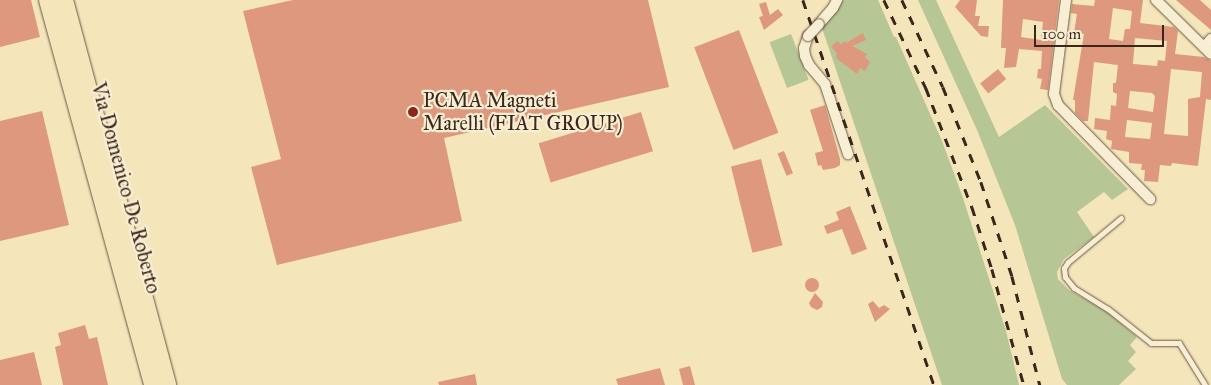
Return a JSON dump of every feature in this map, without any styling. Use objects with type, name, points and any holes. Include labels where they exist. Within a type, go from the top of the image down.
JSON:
[{"type":"highway","points":[[48,0],[153,385]]},
{"type":"highway","points":[[64,0],[167,385]]},
{"type":"street","name":"Via Domenico De Roberto","points":[[58,0],[161,385]]},
{"type":"street","points":[[837,0],[833,8],[808,36],[805,42],[805,56],[809,65],[824,84],[848,154]]},
{"type":"street","points":[[1066,0],[1054,94],[1058,105],[1150,200]]},
{"type":"street","points":[[1156,0],[1209,47]]},
{"type":"lane","points":[[1122,218],[1068,262],[1064,268],[1065,277],[1074,288],[1108,309],[1151,343],[1179,342],[1205,385]]},
{"type":"green space","points":[[843,0],[878,0],[894,37],[896,37],[942,141],[962,195],[1006,331],[1019,385],[942,385],[821,25]]},
{"type":"green space","points":[[918,0],[936,0],[999,137],[1045,105],[1128,189],[1112,200],[1104,192],[1077,212],[1094,237],[1064,259],[1057,272],[1058,279],[1069,290],[1106,311],[1137,337],[1130,345],[1136,352],[1128,361],[1136,369],[1119,385],[1067,385],[1062,379],[1015,225],[977,130]]},
{"type":"green space","points":[[791,34],[809,80],[787,88],[770,42]]},
{"type":"building","points":[[0,0],[31,0],[40,37],[0,47]]},
{"type":"building","name":"PCMA Magneti Marelli (FIAT GROUP)","points":[[293,0],[648,0],[669,87],[444,138],[462,221],[277,265],[251,167],[281,159],[243,11]]},
{"type":"building","points":[[960,0],[977,0],[975,16],[980,16],[978,26],[989,26],[988,37],[981,36],[955,7]]},
{"type":"building","points":[[1003,0],[1059,0],[1048,90],[1040,89],[1042,79],[1037,78],[1038,69],[1041,69],[1042,51],[1019,49],[1016,67],[1004,68],[1006,48],[1001,48]],"holes":[[[1023,19],[1043,22],[1041,40],[1021,37]]]},
{"type":"building","points":[[1095,0],[1143,0],[1140,23],[1174,27],[1178,31],[1175,54],[1204,57],[1211,61],[1211,100],[1206,99],[1198,166],[1172,163],[1171,166],[1160,165],[1158,182],[1144,181],[1145,170],[1141,170],[1142,164],[1129,163],[1129,152],[1111,149],[1112,141],[1106,139],[1107,131],[1094,129],[1095,118],[1110,120],[1111,105],[1116,106],[1117,94],[1113,92],[1113,83],[1116,83],[1118,65],[1094,62],[1088,121],[1083,121],[1075,113],[1075,100],[1073,100],[1084,34],[1074,33],[1077,14],[1071,13],[1072,4],[1094,6]],"holes":[[[1113,8],[1132,11],[1130,29],[1125,29],[1123,41],[1109,39]],[[1135,38],[1167,41],[1165,61],[1158,60],[1157,66],[1133,64]],[[1171,69],[1202,72],[1200,97],[1188,99],[1188,136],[1164,134]],[[1130,91],[1152,93],[1155,96],[1153,112],[1128,108]],[[1127,120],[1152,123],[1150,139],[1125,137]]]},
{"type":"building","points":[[1176,0],[1200,0],[1211,10],[1211,30]]},
{"type":"building","points":[[766,2],[770,15],[778,9],[783,15],[764,30],[759,17],[763,16],[759,4]]},
{"type":"building","points":[[739,30],[778,133],[734,150],[694,47]]},
{"type":"building","points":[[863,33],[866,40],[852,46],[867,54],[865,57],[870,62],[865,71],[860,68],[857,74],[836,58],[837,53],[831,47],[837,41],[841,44],[845,41],[846,43]]},
{"type":"building","points":[[998,69],[1006,79],[988,94],[980,83]]},
{"type":"building","points":[[825,105],[840,165],[823,170],[821,165],[818,166],[815,153],[823,151],[810,110]]},
{"type":"building","points":[[42,111],[69,225],[0,241],[0,121]]},
{"type":"building","points":[[641,112],[653,151],[551,182],[539,143]]},
{"type":"building","points":[[784,151],[793,173],[787,176],[778,154]]},
{"type":"building","points":[[761,159],[783,245],[752,253],[731,166]]},
{"type":"building","points":[[850,206],[867,249],[852,255],[842,229],[827,234],[824,226],[839,220],[836,212]]},
{"type":"building","points":[[812,278],[817,280],[819,285],[817,290],[812,292],[807,290],[805,285],[807,280]]},
{"type":"building","points":[[815,293],[823,302],[822,307],[817,310],[811,307],[809,303]]},
{"type":"building","points":[[873,301],[879,308],[884,305],[890,309],[875,322],[868,304]]},
{"type":"building","points":[[85,325],[89,339],[97,337],[108,385],[63,385],[55,347],[61,345],[58,333]]},
{"type":"building","points":[[34,352],[42,385],[0,385],[0,360]]},
{"type":"building","points":[[690,366],[695,385],[683,385],[679,369]]},
{"type":"building","points":[[660,368],[665,385],[618,385],[616,379]]},
{"type":"building","points":[[475,374],[477,385],[439,385],[438,382]]},
{"type":"railway","points":[[803,0],[934,385]]},
{"type":"railway","points":[[884,0],[926,88],[972,207],[992,269],[1024,385]]},
{"type":"railway","points":[[902,0],[943,87],[981,182],[1012,276],[1040,385]]},
{"type":"place","name":"PCMA Magneti Marelli (FIAT GROUP)","points":[[413,112]]}]
